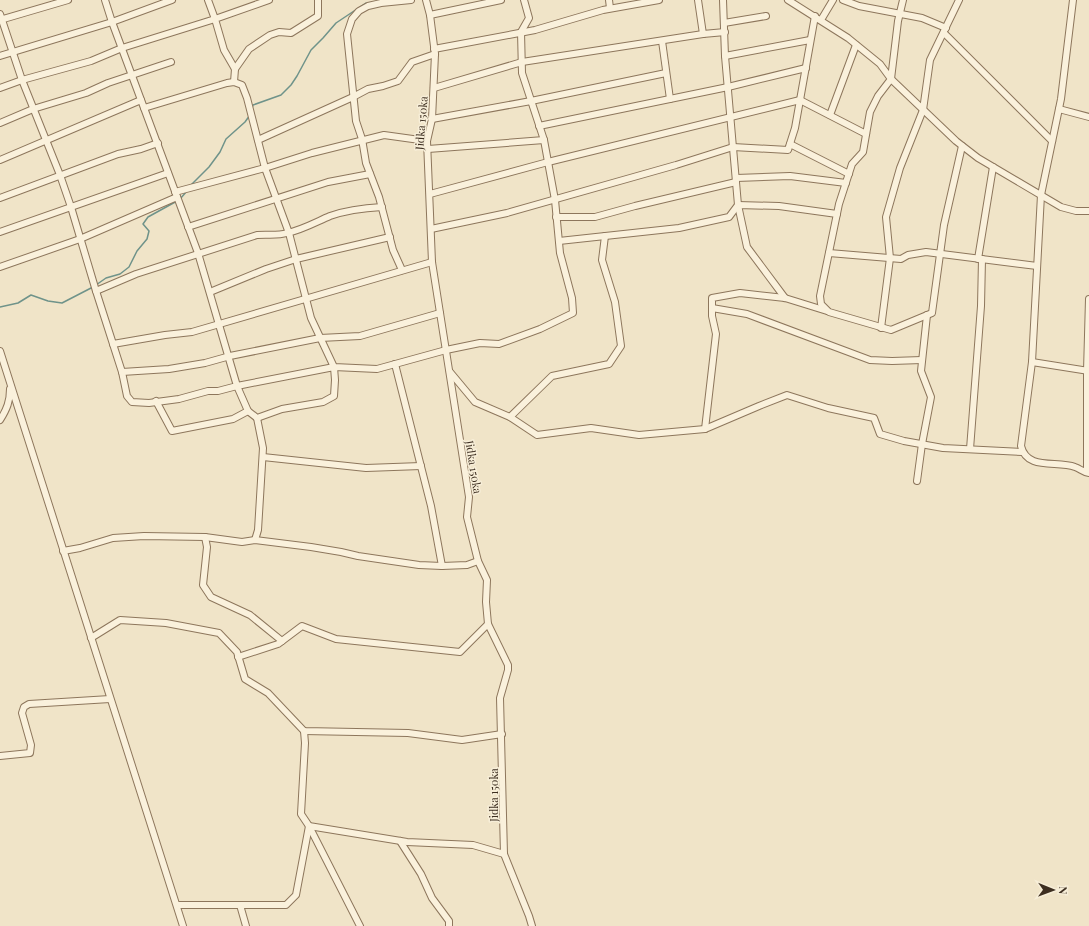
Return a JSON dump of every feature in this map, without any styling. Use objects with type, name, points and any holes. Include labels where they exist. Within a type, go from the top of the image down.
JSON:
[{"type":"street","points":[[68,0],[1,17],[22,80],[60,175],[71,207],[122,372],[127,396],[132,402],[140,403],[179,399],[208,391],[218,391],[334,367],[377,370],[446,350],[480,343],[500,344],[540,330],[573,313],[572,298],[560,253],[555,200],[544,140],[522,73],[521,32],[529,18],[524,0]]},
{"type":"street","points":[[106,0],[112,22],[198,253],[230,356],[237,386],[248,411],[257,418],[263,448],[263,457],[258,530],[255,540]]},
{"type":"street","points":[[0,56],[112,22],[172,0]]},
{"type":"street","points":[[208,0],[224,50],[235,69]]},
{"type":"street","points":[[0,88],[22,80],[91,61],[122,48],[215,19],[269,0]]},
{"type":"street","points":[[234,82],[235,69],[249,49],[270,35],[279,32],[290,33],[318,16],[318,0]]},
{"type":"street","points":[[402,270],[393,250],[382,207],[366,163],[362,139],[356,121],[347,34],[352,19],[359,11],[368,6],[411,0]]},
{"type":"street","name":"Jidka 150ka","points":[[426,0],[430,15],[434,51],[432,119],[428,141],[432,262],[469,497],[467,517],[478,561],[487,580],[486,602],[488,624],[508,665],[501,695],[504,854],[532,926]]},
{"type":"street","points":[[430,15],[501,0]]},
{"type":"street","points":[[609,0],[610,8]]},
{"type":"street","points":[[258,140],[368,89],[398,81],[412,62],[434,51],[535,30],[610,8],[659,0]]},
{"type":"street","points":[[698,0],[703,34]]},
{"type":"street","points":[[723,0],[725,56],[738,205],[747,247],[785,298]]},
{"type":"street","points":[[788,0],[848,38],[880,64],[891,79],[962,146],[993,167],[1061,207],[1089,211]]},
{"type":"street","points":[[821,20],[833,0]]},
{"type":"street","points":[[843,0],[859,6],[922,18],[945,30],[1052,141]]},
{"type":"street","points":[[829,312],[821,304],[820,296],[837,214],[852,164],[863,152],[870,112],[878,96],[891,79],[903,0]]},
{"type":"street","points":[[881,328],[890,258],[886,217],[900,168],[923,110],[930,60],[959,0]]},
{"type":"street","points":[[1073,0],[1059,109],[1041,196],[1032,362],[1025,422],[1021,440],[1022,452],[1032,462],[1075,467],[1082,472],[1088,473],[1089,298]]},
{"type":"street","points":[[724,23],[766,16]]},
{"type":"street","points":[[431,230],[507,213],[555,200],[733,147],[788,150],[795,128],[814,16]]},
{"type":"street","points":[[434,88],[522,62],[703,34],[725,32]]},
{"type":"street","points":[[725,56],[810,40]]},
{"type":"street","points":[[662,41],[670,99]]},
{"type":"street","points":[[830,115],[856,45]]},
{"type":"street","points":[[0,123],[33,109],[86,93],[108,83],[171,62]]},
{"type":"street","points":[[540,126],[728,87],[806,68]]},
{"type":"street","points":[[432,119],[666,73]]},
{"type":"street","points":[[144,108],[234,82],[242,85],[247,98],[265,168],[277,199],[296,259],[311,318],[334,367],[335,380],[334,396],[323,402],[282,409],[257,418]]},
{"type":"street","points":[[0,160],[141,100]]},
{"type":"street","points":[[430,194],[548,162],[800,100],[866,134]]},
{"type":"street","points":[[1059,109],[1089,117]]},
{"type":"street","points":[[0,266],[80,239],[176,194],[312,153],[362,139],[384,135],[428,141]]},
{"type":"street","points":[[428,149],[544,140]]},
{"type":"street","points":[[0,198],[118,154],[142,149],[158,143]]},
{"type":"street","points":[[790,144],[849,174]]},
{"type":"street","points":[[704,429],[716,334],[712,316],[712,298],[740,293],[785,298],[890,330],[932,313],[944,225],[962,146]]},
{"type":"street","points":[[970,450],[981,306],[980,259],[993,167]]},
{"type":"street","points":[[0,232],[168,173]]},
{"type":"street","points":[[188,227],[328,182],[370,174]]},
{"type":"street","points":[[556,217],[595,217],[736,180],[790,176],[846,183]]},
{"type":"street","points":[[738,205],[779,206],[837,214]]},
{"type":"street","points":[[558,241],[678,228],[729,217],[738,205]]},
{"type":"street","points":[[96,291],[136,274],[256,235],[288,233],[352,210],[382,207]]},
{"type":"street","points":[[210,292],[266,269],[296,259],[390,236]]},
{"type":"street","points":[[510,417],[552,376],[609,364],[622,346],[615,302],[602,260],[605,236]]},
{"type":"street","points":[[829,253],[901,259],[908,255],[926,252],[1037,266]]},
{"type":"street","points":[[113,344],[192,332],[432,262]]},
{"type":"street","points":[[712,308],[747,314],[870,360],[922,360]]},
{"type":"street","points":[[122,372],[169,369],[205,363],[230,356],[320,338],[360,336],[440,313]]},
{"type":"street","points":[[917,482],[922,444],[931,397],[921,371],[928,315]]},
{"type":"street","points":[[0,351],[2,362],[10,381],[183,926]]},
{"type":"street","points":[[1032,362],[1088,371]]},
{"type":"street","points":[[395,364],[431,506],[442,566]]},
{"type":"street","points":[[449,371],[475,402],[510,417],[537,434],[591,428],[639,435],[704,429],[787,395],[828,408],[874,418],[880,434],[943,448],[1022,452]]},
{"type":"street","points":[[0,420],[6,411],[10,399],[10,381]]},
{"type":"street","points":[[156,401],[172,431],[233,419],[248,411]]},
{"type":"street","points":[[263,457],[366,468],[421,466]]},
{"type":"street","points":[[63,551],[80,548],[113,538],[144,536],[205,537],[242,542],[255,540],[326,549],[380,560],[442,566],[467,564],[478,561]]},
{"type":"street","points":[[205,537],[207,548],[202,585],[211,597],[250,615],[282,641]]},
{"type":"street","points":[[91,638],[120,620],[166,623],[219,633],[237,652],[245,679],[268,693],[304,731],[305,743],[301,814],[309,826],[360,926]]},
{"type":"street","points":[[238,657],[278,644],[302,626],[336,639],[460,652],[488,624]]},
{"type":"street","points":[[0,756],[30,753],[31,745],[22,713],[24,707],[29,704],[110,699]]},
{"type":"street","points":[[304,731],[408,733],[462,740],[502,734]]},
{"type":"street","points":[[177,904],[286,905],[296,895],[309,826]]},
{"type":"street","points":[[309,826],[400,841],[473,845],[504,854]]},
{"type":"street","points":[[400,841],[421,874],[432,898],[449,921],[449,926]]},
{"type":"street","points":[[240,905],[246,926]]},
{"type":"waterway","points":[[252,108],[253,105],[281,95],[291,85],[311,50],[336,23],[366,3]]},
{"type":"waterway","points":[[191,185],[209,167],[220,152],[226,139],[245,122],[250,115]]},
{"type":"waterway","points":[[180,199],[187,191]]},
{"type":"waterway","points":[[96,285],[106,278],[120,274],[129,267],[137,251],[147,239],[149,231],[143,224],[148,217],[177,201]]},
{"type":"waterway","points":[[0,307],[18,303],[31,295],[48,301],[62,303],[93,287]]}]
